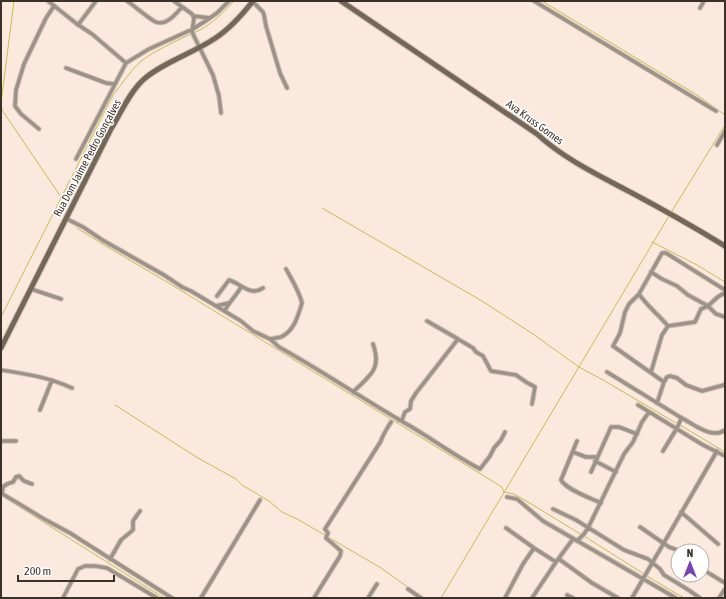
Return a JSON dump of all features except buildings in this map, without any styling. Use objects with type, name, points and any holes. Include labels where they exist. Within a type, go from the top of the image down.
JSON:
[{"type":"street","points":[[48,1],[92,34],[126,63]]},
{"type":"street","points":[[78,24],[96,1]]},
{"type":"street","points":[[127,1],[158,23],[169,20],[182,7]]},
{"type":"street","points":[[174,1],[193,16],[210,18]]},
{"type":"street","points":[[76,159],[126,63],[168,39],[192,30],[210,18],[229,1]]},
{"type":"street","points":[[253,1],[264,14],[266,26],[280,73],[287,88]]},
{"type":"street","name":"Rua Dom Jaime Pedro Gonçalves","points":[[1,348],[111,129],[140,83],[159,69],[214,40],[227,31],[253,1]]},
{"type":"street","name":"Ava Kruss Gomes","points":[[341,1],[537,134],[550,146],[599,175],[676,216],[725,246]]},
{"type":"street","points":[[534,1],[716,111]]},
{"type":"street","points":[[700,8],[704,1]]},
{"type":"street","points":[[40,129],[21,114],[15,106],[16,90],[24,64],[46,18],[54,6]]},
{"type":"street","points":[[193,16],[194,20],[192,30],[216,86],[221,105],[221,113]]},
{"type":"street","points":[[66,68],[106,83],[114,84]]},
{"type":"street","points":[[717,146],[725,131]]},
{"type":"street","points":[[66,218],[84,227],[104,241],[225,311],[253,331],[270,339],[279,347],[377,408],[480,469],[505,432]]},
{"type":"street","points":[[664,382],[613,346],[620,334],[625,312],[629,304],[639,294],[662,253],[664,252],[725,290]]},
{"type":"street","points":[[270,339],[282,336],[292,328],[302,302],[286,269]]},
{"type":"street","points":[[651,272],[677,286],[688,295],[708,306],[716,314],[725,317]]},
{"type":"street","points":[[217,296],[229,280],[241,287],[254,291],[263,288]]},
{"type":"street","points":[[225,311],[226,307],[241,287]]},
{"type":"street","points":[[31,289],[61,299]]},
{"type":"street","points":[[651,372],[662,335],[668,326],[695,322],[701,309],[708,306],[718,295],[725,293]]},
{"type":"street","points":[[639,294],[645,303],[668,326]]},
{"type":"street","points":[[216,306],[230,303]]},
{"type":"street","points":[[427,321],[473,348],[476,352],[483,356],[491,371],[516,375],[535,387],[532,404]]},
{"type":"street","points":[[399,420],[402,420],[405,412],[410,409],[411,401],[416,393],[458,339]]},
{"type":"street","points":[[353,392],[371,376],[377,357],[373,344]]},
{"type":"street","points":[[1,370],[43,377],[72,388]]},
{"type":"street","points":[[607,372],[688,421],[696,428],[713,433],[722,432],[725,430]]},
{"type":"street","points":[[656,403],[667,377],[674,377],[683,381],[686,385],[702,391],[725,384]]},
{"type":"street","points":[[40,410],[52,380]]},
{"type":"street","points":[[638,404],[703,445],[725,456]]},
{"type":"street","points":[[532,598],[557,560],[575,540],[584,535],[624,454],[634,442],[642,422],[649,412]]},
{"type":"street","points":[[663,451],[677,428],[681,419],[680,417]]},
{"type":"street","points":[[314,598],[340,556],[341,551],[326,538],[328,533],[325,529],[381,441],[381,438],[391,422]]},
{"type":"street","points":[[591,472],[611,427],[619,427],[637,434]]},
{"type":"street","points":[[1,441],[16,441]]},
{"type":"street","points":[[577,441],[561,480],[563,484],[601,503]]},
{"type":"street","points":[[632,598],[717,451]]},
{"type":"street","points":[[573,452],[586,458],[596,459],[616,472]]},
{"type":"street","points":[[32,484],[24,481],[19,476],[16,477],[13,482],[3,487],[2,494],[70,533],[172,598]]},
{"type":"street","points":[[507,497],[519,500],[538,518],[575,540],[644,576],[676,598]]},
{"type":"street","points":[[201,598],[260,500]]},
{"type":"street","points":[[553,508],[631,554],[645,557],[660,569],[664,575],[700,598]]},
{"type":"street","points":[[110,558],[121,540],[133,530],[133,521],[140,511]]},
{"type":"street","points":[[681,512],[718,544]]},
{"type":"street","points":[[640,527],[670,546]]},
{"type":"street","points":[[506,528],[534,548],[557,560],[618,598]]},
{"type":"street","points":[[505,598],[523,564],[534,548]]},
{"type":"street","points":[[63,598],[78,570],[81,567],[90,566],[106,567],[158,598]]},
{"type":"street","points":[[710,574],[725,583]]},
{"type":"street","points":[[368,598],[377,584]]},
{"type":"street","points":[[408,589],[421,598]]},
{"type":"street","points":[[719,598],[725,589]]},
{"type":"street","points":[[567,595],[572,598]]},
{"type":"waterway","points":[[14,1],[1,103],[2,110],[61,197]]},
{"type":"waterway","points":[[194,33],[206,27],[225,11],[234,1]]},
{"type":"waterway","points":[[542,1],[697,95],[725,115]]},
{"type":"waterway","points":[[1,317],[113,95],[141,61],[191,34]]},
{"type":"waterway","points":[[672,211],[725,125]]},
{"type":"waterway","points":[[322,208],[482,301],[533,334],[579,367],[676,423]]},
{"type":"waterway","points":[[441,598],[669,216]]},
{"type":"waterway","points":[[77,228],[502,487],[504,492],[514,494],[582,535]]},
{"type":"waterway","points":[[652,242],[697,265],[725,282]]},
{"type":"waterway","points":[[115,405],[198,458],[236,479],[242,485],[269,501],[282,512],[299,520],[381,568],[409,588]]},
{"type":"waterway","points":[[680,425],[725,452]]},
{"type":"waterway","points":[[2,496],[164,598]]},
{"type":"waterway","points":[[584,536],[644,574]]},
{"type":"waterway","points":[[647,576],[684,598]]}]
